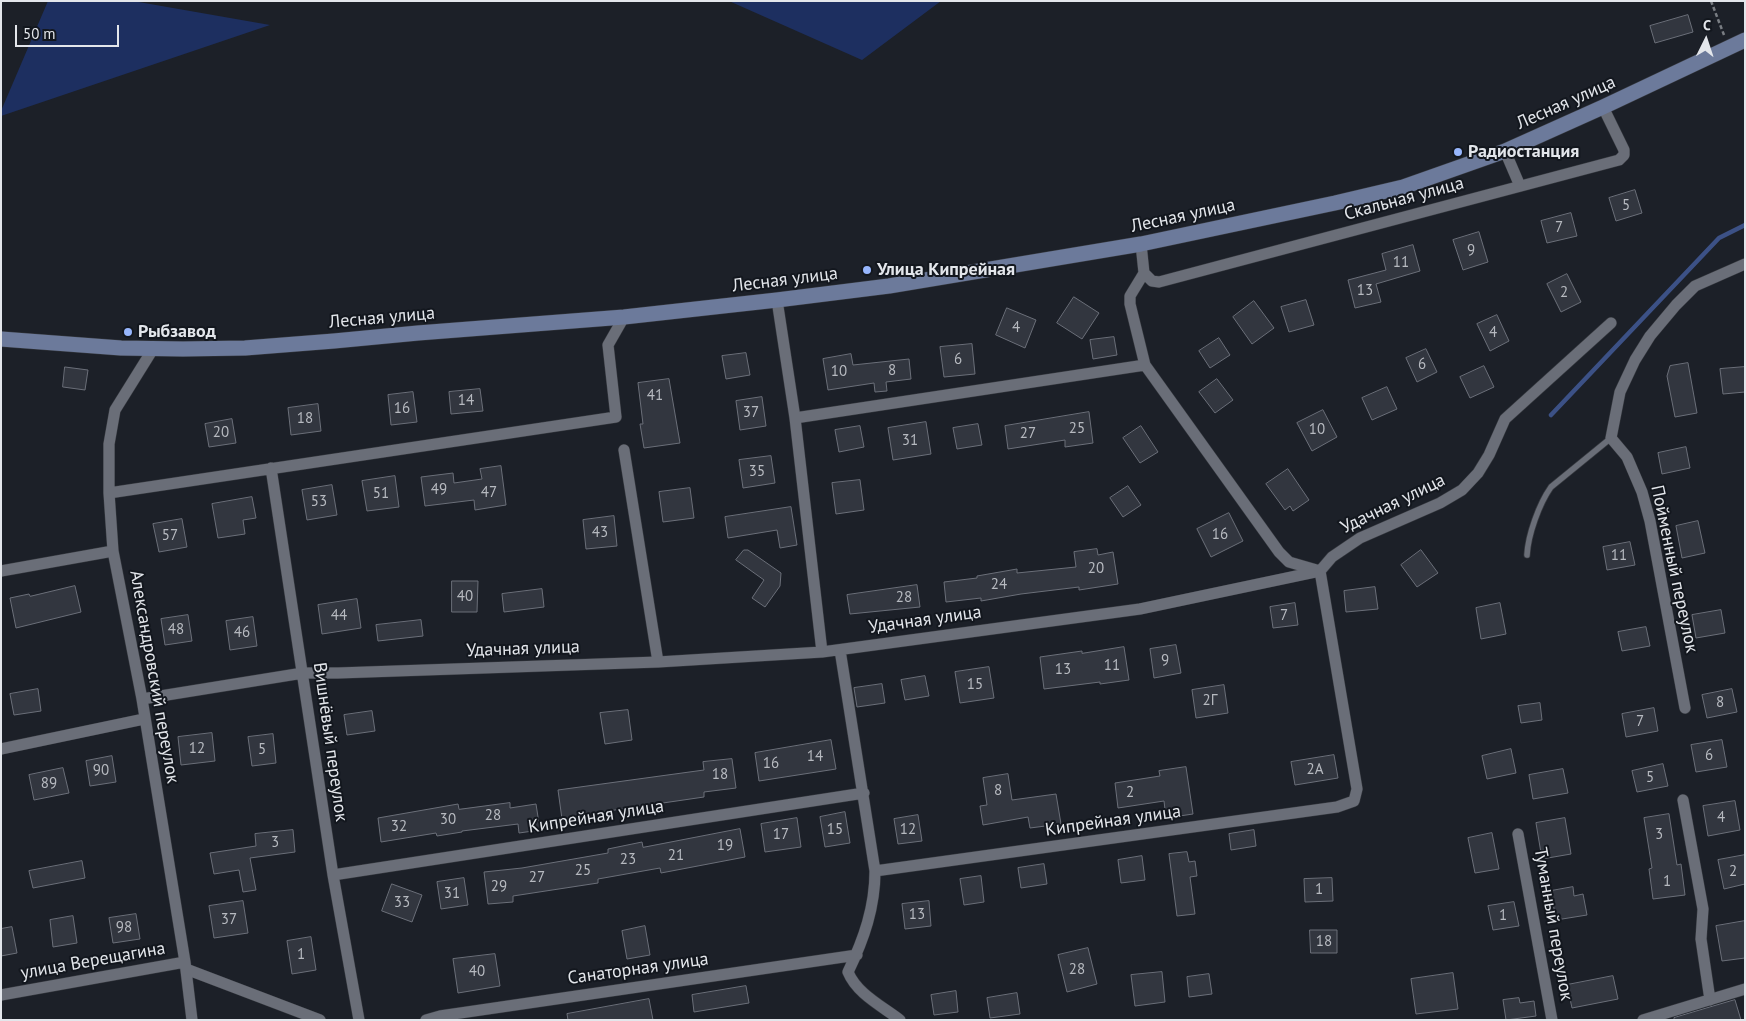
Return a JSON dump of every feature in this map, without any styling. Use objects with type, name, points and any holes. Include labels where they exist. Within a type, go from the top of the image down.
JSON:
[{"type":"main road","name":"Лесная улица","points":[[1,339],[153,349],[245,348],[624,317],[889,286],[1141,244],[1325,206],[1404,187],[1505,151],[1603,108],[1745,40]]},
{"type":"street","name":"Скальная улица","points":[[1144,273],[1152,281],[1159,282],[1619,160],[1624,156],[1624,150],[1603,108]]},
{"type":"street","points":[[1505,151],[1520,186]]},
{"type":"street","points":[[1141,244],[1144,273],[1130,296],[1130,304],[1145,365],[1279,552],[1289,562],[1320,571]]},
{"type":"street","points":[[1611,438],[1620,392],[1635,360],[1650,336],[1695,286],[1745,264]]},
{"type":"street","points":[[777,300],[795,418],[822,652]]},
{"type":"street","points":[[110,493],[616,417],[608,345],[624,317]]},
{"type":"street","name":"Удачная улица","points":[[142,699],[303,673],[338,674],[658,662],[822,652],[1140,609],[1320,571],[1332,557],[1360,538],[1440,503],[1462,490],[1478,473],[1489,455],[1505,419],[1611,323]]},
{"type":"street","name":"Александровский переулок","points":[[153,349],[115,410],[109,444],[113,551],[142,699],[192,1020]]},
{"type":"street","points":[[795,418],[1145,365]]},
{"type":"street","name":"Пойменный переулок","points":[[1611,438],[1627,456],[1642,492],[1648,514],[1685,708]]},
{"type":"street","points":[[624,450],[658,662]]},
{"type":"street","name":"Вишнёвый переулок","points":[[271,468],[333,875],[359,1020]]},
{"type":"street","points":[[1,571],[113,551]]},
{"type":"street","name":"Кипрейная улица","points":[[875,871],[1337,807],[1354,801],[1358,790],[1320,571]]},
{"type":"street","points":[[840,650],[875,871],[875,888],[868,927],[848,972],[852,982],[860,990],[900,1020]]},
{"type":"street","points":[[1,749],[144,719]]},
{"type":"street","name":"Кипрейная улица","points":[[333,875],[864,793]]},
{"type":"street","points":[[1683,800],[1703,908],[1701,939],[1710,1000]]},
{"type":"street","name":"Туманный переулок","points":[[1518,834],[1552,1020]]},
{"type":"street","name":"Санаторная улица","points":[[426,1020],[857,955]]},
{"type":"street","points":[[185,966],[320,1020]]},
{"type":"street","name":"улица Верещагина","points":[[1,995],[185,966]]},
{"type":"street","points":[[1643,1020],[1745,989]]},
{"type":"lane","points":[[1527,555],[1528,542],[1546,495],[1551,487],[1611,438]]},
{"type":"path","points":[[1711,1],[1729,47]]},
{"type":"shaded area","points":[[48,1],[133,1],[270,25],[1,116],[1,111]]},
{"type":"shaded area","points":[[729,1],[941,1],[862,60]]},
{"type":"building","points":[[1688,15],[1693,32],[1655,43],[1650,26]]},
{"type":"building","points":[[1635,190],[1642,213],[1616,221],[1609,198]]},
{"type":"building","points":[[1571,213],[1577,236],[1547,243],[1541,221]]},
{"type":"building","points":[[1479,232],[1488,262],[1463,270],[1453,240]]},
{"type":"building","points":[[1413,245],[1420,271],[1376,284],[1381,302],[1355,308],[1348,280],[1386,270],[1382,254]]},
{"type":"building","points":[[1567,274],[1581,302],[1561,312],[1547,284]]},
{"type":"building","points":[[1074,297],[1099,313],[1082,339],[1057,323]]},
{"type":"building","points":[[1306,300],[1314,325],[1289,332],[1281,307]]},
{"type":"building","points":[[1254,301],[1274,328],[1252,344],[1233,317]]},
{"type":"building","points":[[1007,308],[1036,320],[1025,348],[996,335]]},
{"type":"building","points":[[1497,315],[1509,341],[1490,351],[1477,324]]},
{"type":"building","points":[[1114,337],[1117,355],[1093,359],[1090,340]]},
{"type":"building","points":[[1219,338],[1230,355],[1210,368],[1199,351]]},
{"type":"building","points":[[972,344],[975,374],[944,377],[940,347]]},
{"type":"building","points":[[1426,349],[1437,372],[1417,382],[1406,358]]},
{"type":"building","points":[[746,353],[750,375],[726,379],[722,356]]},
{"type":"building","points":[[851,354],[853,365],[909,359],[911,379],[886,382],[887,391],[875,392],[874,383],[828,390],[823,359]]},
{"type":"building","points":[[1688,363],[1697,413],[1675,417],[1667,376],[1670,366]]},
{"type":"building","points":[[1484,366],[1494,387],[1470,398],[1460,377]]},
{"type":"building","points":[[65,367],[88,370],[85,390],[63,387]]},
{"type":"building","points":[[1745,367],[1745,392],[1723,394],[1720,369]]},
{"type":"building","points":[[669,379],[680,443],[644,448],[640,424],[643,424],[638,383]]},
{"type":"building","points":[[1217,379],[1233,400],[1215,413],[1199,392]]},
{"type":"building","points":[[1387,387],[1397,409],[1372,420],[1362,398]]},
{"type":"building","points":[[480,389],[483,411],[451,414],[449,392]]},
{"type":"building","points":[[413,392],[417,422],[391,425],[388,395]]},
{"type":"building","points":[[762,397],[766,426],[740,430],[736,401]]},
{"type":"building","points":[[318,404],[321,431],[291,435],[288,408]]},
{"type":"building","points":[[1323,410],[1337,437],[1312,451],[1297,423]]},
{"type":"building","points":[[1089,412],[1093,443],[1065,447],[1065,440],[1008,449],[1005,426]]},
{"type":"building","points":[[232,419],[236,443],[209,447],[205,424]]},
{"type":"building","points":[[926,422],[931,454],[893,460],[888,428]]},
{"type":"building","points":[[978,424],[982,445],[957,449],[953,428]]},
{"type":"building","points":[[860,426],[864,447],[839,452],[835,430]]},
{"type":"building","points":[[1141,426],[1158,452],[1140,463],[1123,438]]},
{"type":"building","points":[[1686,447],[1690,468],[1662,474],[1658,453]]},
{"type":"building","points":[[771,456],[775,483],[743,488],[739,460]]},
{"type":"building","points":[[501,466],[506,505],[475,510],[474,500],[425,506],[421,477],[453,473],[454,483],[482,479],[480,469]]},
{"type":"building","points":[[1288,469],[1309,500],[1293,511],[1290,506],[1285,510],[1266,484]]},
{"type":"building","points":[[395,476],[399,507],[367,511],[362,481]]},
{"type":"building","points":[[860,480],[864,510],[836,514],[832,483]]},
{"type":"building","points":[[332,485],[337,515],[307,520],[302,490]]},
{"type":"building","points":[[1128,486],[1141,505],[1123,517],[1110,498]]},
{"type":"building","points":[[690,488],[694,518],[663,522],[659,492]]},
{"type":"building","points":[[252,497],[256,518],[243,520],[245,534],[218,538],[212,504]]},
{"type":"building","points":[[791,507],[797,545],[780,548],[777,530],[728,538],[725,517]]},
{"type":"building","points":[[1229,513],[1243,541],[1211,557],[1197,529]]},
{"type":"building","points":[[614,516],[617,546],[586,549],[583,520]]},
{"type":"building","points":[[182,519],[187,547],[159,552],[153,524]]},
{"type":"building","points":[[1698,521],[1705,553],[1682,558],[1676,526]]},
{"type":"building","points":[[1630,542],[1635,565],[1607,570],[1603,547]]},
{"type":"building","points":[[1097,549],[1098,555],[1113,552],[1118,584],[1079,590],[1079,587],[1021,594],[981,601],[981,598],[946,602],[944,582],[977,578],[977,576],[1017,569],[1017,573],[1076,567],[1074,552]]},
{"type":"building","points":[[744,550],[748,550],[781,573],[780,586],[765,607],[752,598],[764,580],[736,560]]},
{"type":"building","points":[[1421,550],[1438,573],[1417,587],[1401,565]]},
{"type":"building","points":[[452,581],[478,581],[477,612],[452,612]]},
{"type":"building","points":[[917,585],[920,607],[850,614],[847,595]]},
{"type":"building","points":[[75,586],[81,612],[16,628],[10,598],[29,594],[30,596]]},
{"type":"building","points":[[1375,587],[1378,609],[1346,612],[1344,591]]},
{"type":"building","points":[[542,589],[544,607],[504,612],[502,594]]},
{"type":"building","points":[[357,599],[361,628],[322,634],[318,605]]},
{"type":"building","points":[[1295,603],[1298,625],[1273,628],[1270,607]]},
{"type":"building","points":[[1500,603],[1506,634],[1481,639],[1476,608]]},
{"type":"building","points":[[1721,610],[1725,633],[1696,638],[1692,615]]},
{"type":"building","points":[[188,615],[192,641],[165,645],[161,619]]},
{"type":"building","points":[[253,617],[257,646],[230,650],[226,621]]},
{"type":"building","points":[[421,620],[423,636],[378,641],[376,625]]},
{"type":"building","points":[[1646,627],[1650,646],[1622,651],[1618,632]]},
{"type":"building","points":[[1176,645],[1181,673],[1154,678],[1150,649]]},
{"type":"building","points":[[1124,647],[1129,680],[1044,689],[1040,657]]},
{"type":"building","points":[[989,667],[994,698],[960,703],[955,672]]},
{"type":"building","points":[[925,676],[929,696],[905,700],[901,680]]},
{"type":"building","points":[[882,684],[885,703],[857,707],[854,688]]},
{"type":"building","points":[[1224,685],[1228,713],[1196,718],[1192,690]]},
{"type":"building","points":[[38,689],[41,711],[14,715],[10,694]]},
{"type":"building","points":[[1732,689],[1737,712],[1707,718],[1702,695]]},
{"type":"building","points":[[1540,703],[1542,720],[1521,723],[1518,706]]},
{"type":"building","points":[[1654,708],[1658,731],[1626,737],[1622,714]]},
{"type":"building","points":[[628,710],[632,740],[605,744],[600,713]]},
{"type":"building","points":[[372,711],[375,731],[347,735],[344,715]]},
{"type":"building","points":[[212,733],[215,761],[181,765],[178,737]]},
{"type":"building","points":[[273,734],[276,763],[252,766],[248,737]]},
{"type":"building","points":[[831,740],[836,769],[759,781],[755,753]]},
{"type":"building","points":[[1722,740],[1727,767],[1696,772],[1691,745]]},
{"type":"building","points":[[1511,749],[1516,773],[1487,779],[1482,756]]},
{"type":"building","points":[[1334,755],[1338,778],[1295,785],[1291,762]]},
{"type":"building","points":[[112,756],[116,782],[90,786],[86,761]]},
{"type":"building","points":[[732,759],[736,788],[704,792],[704,797],[562,819],[558,790],[704,770],[703,762]]},
{"type":"building","points":[[1663,764],[1668,786],[1637,792],[1632,771]]},
{"type":"building","points":[[1186,767],[1193,814],[1166,818],[1164,801],[1118,808],[1115,783],[1160,776],[1159,771]]},
{"type":"building","points":[[63,768],[69,793],[34,800],[29,775]]},
{"type":"building","points":[[1563,769],[1568,793],[1533,799],[1529,775]]},
{"type":"building","points":[[1008,774],[1012,800],[1056,794],[1061,824],[1030,828],[1028,817],[983,825],[980,806],[987,805],[983,778]]},
{"type":"building","points":[[1735,801],[1740,830],[1708,836],[1703,806]]},
{"type":"building","points":[[510,803],[510,808],[536,804],[540,830],[519,833],[518,824],[437,836],[436,833],[381,842],[378,818],[458,804],[459,809]]},
{"type":"building","points":[[845,812],[850,843],[825,847],[820,817]]},
{"type":"building","points":[[1669,814],[1677,865],[1681,864],[1685,895],[1653,899],[1649,869],[1652,868],[1644,818]]},
{"type":"building","points":[[918,815],[922,841],[898,844],[894,819]]},
{"type":"building","points":[[797,818],[801,847],[765,852],[761,824]]},
{"type":"building","points":[[1565,818],[1571,854],[1542,859],[1536,823]]},
{"type":"building","points":[[740,829],[745,857],[661,873],[660,868],[598,879],[598,883],[513,896],[513,902],[488,904],[484,872],[522,868],[608,853],[608,849],[642,842],[643,847]]},
{"type":"building","points":[[293,830],[295,852],[250,858],[256,890],[243,892],[239,870],[214,874],[210,853],[256,846],[255,834]]},
{"type":"building","points":[[1254,830],[1256,846],[1231,850],[1229,834]]},
{"type":"building","points":[[1492,833],[1499,869],[1475,873],[1468,838]]},
{"type":"building","points":[[1187,852],[1189,862],[1195,861],[1197,876],[1190,877],[1195,914],[1177,916],[1169,854]]},
{"type":"building","points":[[1745,855],[1745,884],[1724,889],[1718,860]]},
{"type":"building","points":[[1142,856],[1145,880],[1121,883],[1118,860]]},
{"type":"building","points":[[82,861],[85,878],[33,888],[29,871]]},
{"type":"building","points":[[1044,864],[1047,884],[1021,888],[1018,868]]},
{"type":"building","points":[[981,876],[984,902],[964,905],[960,879]]},
{"type":"building","points":[[464,878],[468,905],[441,909],[437,882]]},
{"type":"building","points":[[1332,878],[1333,901],[1305,902],[1304,879]]},
{"type":"building","points":[[392,884],[422,895],[412,922],[382,911]]},
{"type":"building","points":[[1573,887],[1574,896],[1583,894],[1587,915],[1556,920],[1551,891]]},
{"type":"building","points":[[243,901],[248,933],[214,938],[209,906]]},
{"type":"building","points":[[929,901],[931,926],[905,929],[902,904]]},
{"type":"building","points":[[1514,902],[1519,926],[1493,930],[1488,906]]},
{"type":"building","points":[[136,914],[140,939],[113,943],[109,918]]},
{"type":"building","points":[[73,916],[77,943],[53,947],[50,920]]},
{"type":"building","points":[[1745,921],[1745,958],[1722,961],[1716,926]]},
{"type":"building","points":[[645,926],[650,955],[627,959],[622,931]]},
{"type":"building","points":[[12,927],[17,953],[1,956],[1,929]]},
{"type":"building","points":[[1310,930],[1337,930],[1337,953],[1311,953]]},
{"type":"building","points":[[311,937],[316,970],[292,974],[287,941]]},
{"type":"building","points":[[1088,948],[1097,984],[1067,992],[1058,955]]},
{"type":"building","points":[[495,954],[500,986],[458,993],[453,959]]},
{"type":"building","points":[[1162,972],[1165,1002],[1135,1006],[1131,975]]},
{"type":"building","points":[[1453,973],[1458,1009],[1416,1014],[1411,979]]},
{"type":"building","points":[[1209,974],[1212,994],[1189,997],[1187,977]]},
{"type":"building","points":[[1613,976],[1618,999],[1572,1008],[1567,985]]},
{"type":"building","points":[[746,986],[749,1003],[694,1012],[692,995]]},
{"type":"building","points":[[956,991],[958,1012],[934,1015],[931,995]]},
{"type":"building","points":[[1017,993],[1020,1014],[990,1018],[987,998]]},
{"type":"building","points":[[1519,998],[1520,1003],[1534,1001],[1536,1016],[1506,1020],[1503,1000]]},
{"type":"building","points":[[649,999],[653,1020],[568,1020],[567,1014]]},
{"type":"building","points":[[1735,1000],[1741,1020],[1674,1020],[1674,1018]]},
{"type":"waterway","points":[[1551,415],[1719,238],[1745,225]]},
{"type":"place","name":"Радиостанция","points":[[1458,152]]},
{"type":"place","name":"Улица Кипрейная","points":[[867,270]]},
{"type":"place","name":"Рыбзавод","points":[[128,332]]}]
